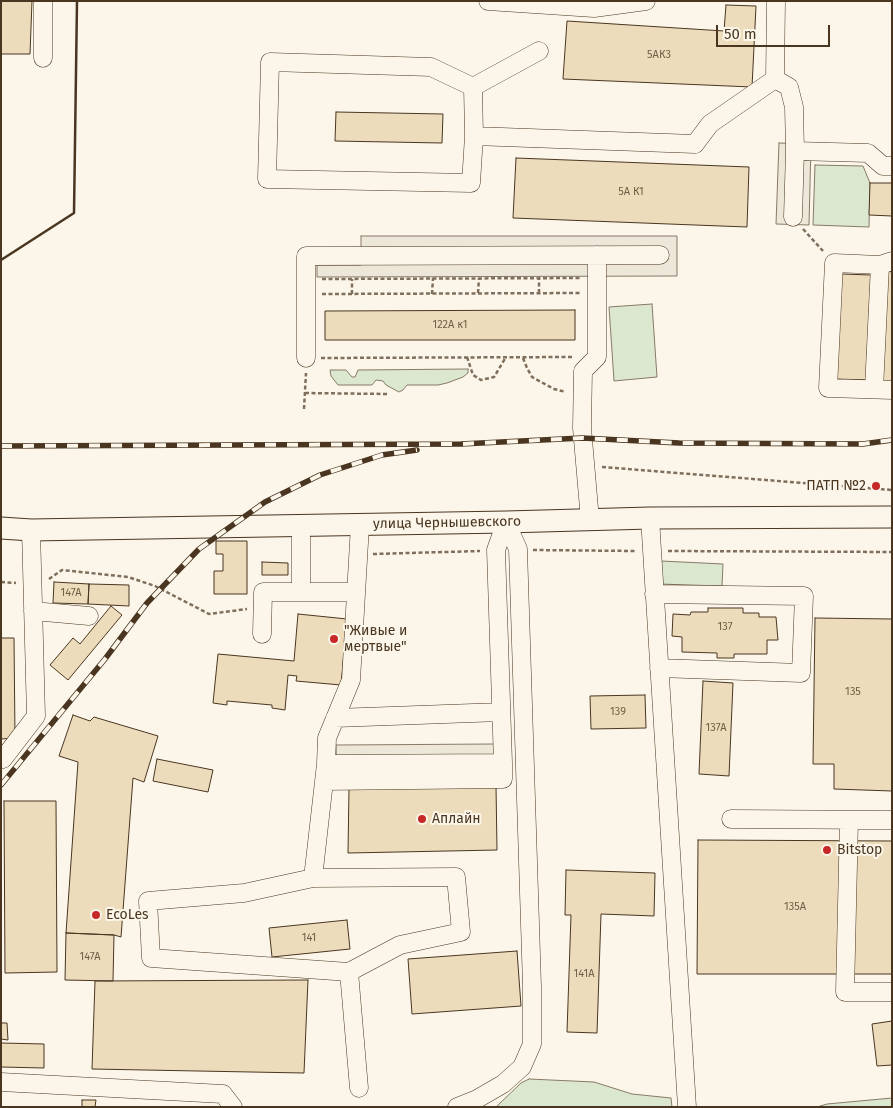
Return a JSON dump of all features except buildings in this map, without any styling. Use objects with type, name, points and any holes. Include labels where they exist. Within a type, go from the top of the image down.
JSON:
[{"type":"main road","name":"улица Чернышевского","points":[[1,528],[31,530],[650,518],[892,517]]},
{"type":"street","points":[[43,1],[43,58]]},
{"type":"street","points":[[488,1],[594,8],[646,1]]},
{"type":"street","points":[[775,79],[776,1]]},
{"type":"street","points":[[473,87],[539,51]]},
{"type":"street","points":[[270,62],[431,68],[473,87],[474,136],[471,183],[267,179],[270,62]]},
{"type":"street","points":[[474,136],[695,144],[710,124],[775,79]]},
{"type":"street","points":[[775,79],[789,87],[794,108],[795,151],[792,217]]},
{"type":"street","points":[[795,151],[868,153],[883,166],[892,166]]},
{"type":"street","points":[[590,520],[582,428],[582,396],[583,371],[597,357],[597,255]]},
{"type":"street","points":[[306,358],[306,256],[660,255]]},
{"type":"street","points":[[874,389],[886,263],[834,263],[828,388],[892,390]]},
{"type":"street","points":[[650,518],[687,1107]]},
{"type":"street","points":[[457,1107],[503,1084],[522,1067],[532,1044],[518,549],[506,522]]},
{"type":"street","points":[[325,773],[503,779],[496,550],[506,522]]},
{"type":"street","points":[[313,878],[327,738],[352,680],[360,525]]},
{"type":"street","points":[[301,526],[301,592]]},
{"type":"street","points":[[3,759],[36,716],[31,530]]},
{"type":"street","points":[[262,634],[263,592],[356,592]]},
{"type":"street","points":[[654,594],[804,596],[801,673],[659,668]]},
{"type":"street","points":[[33,611],[89,616]]},
{"type":"street","points":[[335,718],[501,712]]},
{"type":"street","points":[[731,818],[892,820]]},
{"type":"street","points":[[849,820],[845,992],[892,992]]},
{"type":"street","points":[[456,877],[461,932],[400,945],[349,972],[151,958],[148,901],[244,893],[313,878],[456,877]]},
{"type":"street","points":[[349,972],[359,1088]]},
{"type":"street","points":[[1,1082],[223,1094],[233,1107]]},
{"type":"path","points":[[792,217],[834,263]]},
{"type":"path","points":[[432,278],[432,294]]},
{"type":"path","points":[[478,294],[479,278]]},
{"type":"path","points":[[539,278],[539,294]]},
{"type":"path","points":[[306,286],[352,279],[539,278],[597,286]]},
{"type":"path","points":[[352,279],[352,294]]},
{"type":"path","points":[[306,286],[352,294],[539,294],[597,286]]},
{"type":"path","points":[[467,358],[473,375],[482,380],[494,377],[506,357]]},
{"type":"path","points":[[523,357],[532,377],[541,383],[554,389],[582,396]]},
{"type":"path","points":[[304,410],[306,358],[597,357]]},
{"type":"path","points":[[305,394],[387,394]]},
{"type":"path","points":[[585,466],[892,490]]},
{"type":"path","points":[[518,549],[892,552]]},
{"type":"path","points":[[358,555],[496,550]]},
{"type":"path","points":[[1,582],[42,585],[62,570],[128,577],[155,586],[209,614],[262,608]]},
{"type":"green space","points":[[815,165],[863,166],[870,183],[869,227],[813,225]]},
{"type":"green space","points":[[652,304],[657,377],[614,381],[609,307]]},
{"type":"green space","points":[[468,369],[468,373],[463,377],[447,383],[438,385],[407,385],[399,392],[386,385],[383,381],[376,380],[372,385],[338,385],[331,376],[330,370],[346,370],[352,377],[355,377],[358,370]]},
{"type":"green space","points":[[661,561],[723,564],[722,586],[659,584]]},
{"type":"green space","points":[[529,1079],[594,1082],[632,1094],[671,1098],[672,1107],[496,1107],[521,1083]]},
{"type":"green space","points":[[892,1098],[892,1107],[817,1107],[827,1104]]},
{"type":"shaded area","points":[[779,143],[811,144],[809,225],[776,224]]},
{"type":"shaded area","points":[[361,236],[677,236],[677,276],[317,277],[317,265],[361,265]]},
{"type":"shaded area","points":[[496,744],[496,785],[337,785],[336,745]]},
{"type":"railway","points":[[1,446],[461,444],[582,438],[679,443],[863,444],[892,440]]},
{"type":"railway","points":[[1,785],[105,659],[147,603],[199,549],[265,502],[320,475],[382,455],[417,450]]},
{"type":"wall","points":[[1,260],[74,213],[77,1]]},
{"type":"place","name":"ПАТП №2","points":[[876,486]]},
{"type":"place","name":"\"Живые и мертвые\"","points":[[334,639]]},
{"type":"place","name":"Аплайн","points":[[422,819]]},
{"type":"place","name":"Bitstop","points":[[827,850]]},
{"type":"place","name":"EcoLes","points":[[96,915]]}]
